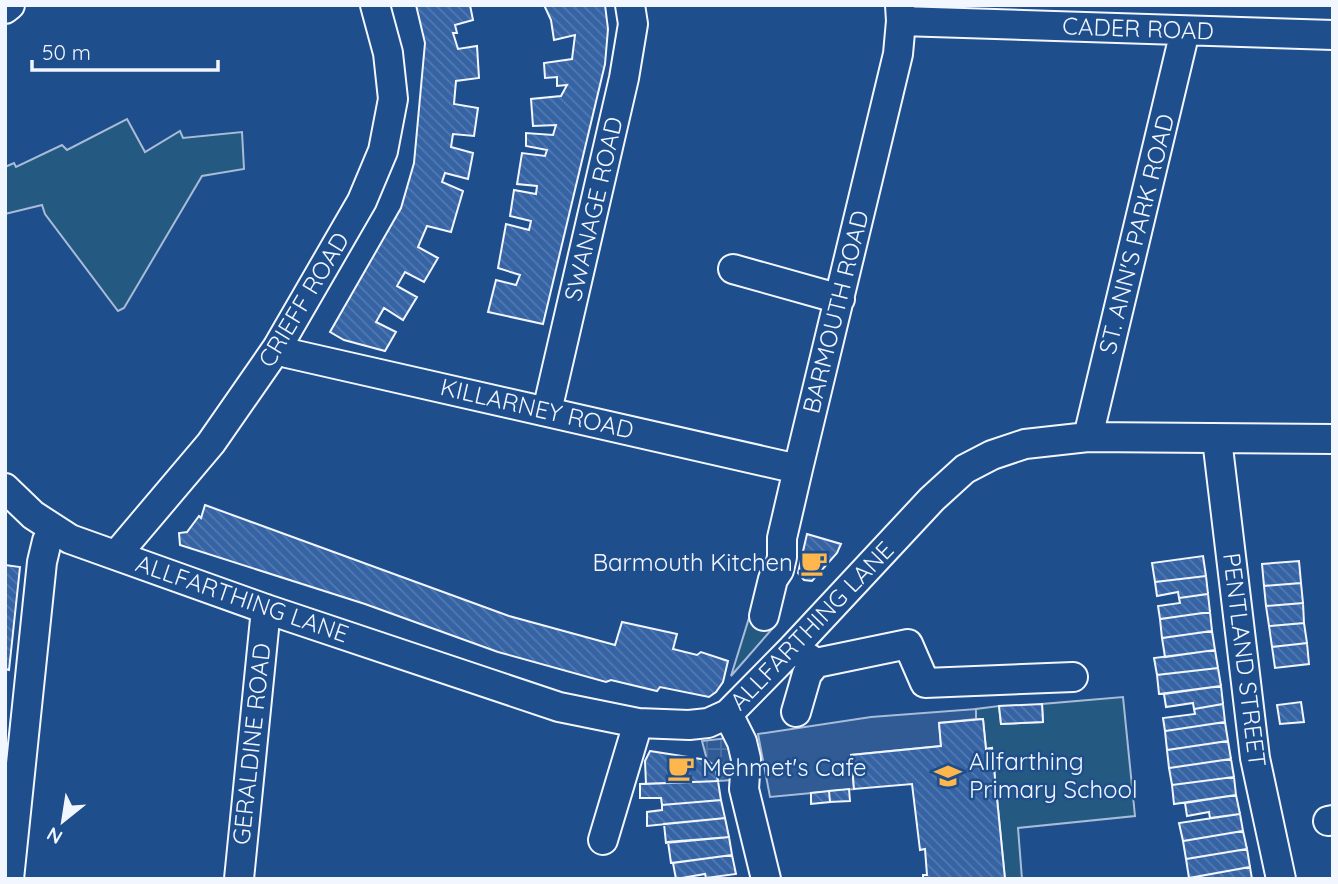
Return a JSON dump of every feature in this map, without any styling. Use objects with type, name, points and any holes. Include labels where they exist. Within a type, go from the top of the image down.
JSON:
[{"type":"street","points":[[5,9],[10,5]]},
{"type":"street","name":"CRIEFF ROAD","points":[[118,556],[211,443],[277,348],[362,201],[383,151],[393,99],[388,53],[375,5]]},
{"type":"street","name":"SWANAGE ROAD","points":[[547,411],[624,78],[633,24],[630,5]]},
{"type":"street","name":"CADER ROAD","points":[[901,13],[1170,22],[1333,35]]},
{"type":"street","name":"BARMOUTH ROAD","points":[[764,617],[773,579],[779,570],[782,538],[898,54],[901,13]]},
{"type":"street","name":"ST. ANN'S PARK ROAD","points":[[1088,437],[1170,22]]},
{"type":"street","points":[[733,269],[839,299]]},
{"type":"street","name":"KILLARNEY ROAD","points":[[277,348],[287,353],[798,469]]},
{"type":"street","name":"ALLFARTHING LANE","points":[[6,490],[33,515],[70,539],[266,609],[559,707],[638,723],[690,725],[708,723],[728,714],[804,655],[932,499],[965,469],[992,455],[1025,444],[1088,437],[1333,439]]},
{"type":"street","name":"PENTLAND STREET","points":[[1216,439],[1255,758],[1281,879]]},
{"type":"street","points":[[9,879],[12,788],[42,562],[53,529]]},
{"type":"street","name":"GERALDINE ROAD","points":[[239,879],[266,609]]},
{"type":"street","points":[[796,712],[807,674],[804,655],[908,645],[925,683],[1073,677]]},
{"type":"street","points":[[728,714],[742,742],[746,759],[744,789],[766,879]]},
{"type":"street","points":[[603,840],[638,723]]},
{"type":"shaded area","points":[[127,119],[145,152],[180,131],[183,138],[242,132],[244,169],[202,176],[124,308],[118,311],[45,214],[42,205],[5,214],[5,167],[14,163],[16,167],[62,145],[67,150]]},
{"type":"shaded area","points":[[749,618],[764,621],[772,629],[731,676]]},
{"type":"shaded area","points":[[1123,697],[1135,816],[1018,828],[1022,879],[1005,879],[992,748],[986,749],[983,719],[976,719],[976,709],[999,706],[1001,724],[1043,722],[1042,704]]},
{"type":"shaded area","points":[[976,709],[976,719],[939,723],[941,746],[851,755],[854,789],[770,797],[758,734],[871,717]]},
{"type":"shaded area","points":[[728,738],[732,741],[733,780],[718,781],[715,767],[707,760],[702,741]]},
{"type":"building","points":[[416,5],[470,5],[473,20],[455,25],[457,33],[453,33],[458,49],[477,46],[479,78],[456,81],[454,104],[478,108],[474,136],[453,134],[451,147],[473,153],[468,179],[445,173],[442,182],[463,191],[451,232],[427,226],[418,247],[438,258],[424,282],[405,272],[397,286],[417,297],[403,320],[384,308],[376,322],[396,332],[385,351],[344,340],[330,332],[401,208],[414,163],[425,43]]},
{"type":"building","points":[[544,5],[605,5],[608,29],[605,64],[543,324],[488,312],[496,280],[516,285],[520,275],[498,268],[506,224],[529,230],[531,221],[510,216],[514,190],[536,194],[537,186],[517,184],[522,153],[545,156],[547,150],[526,146],[526,133],[553,135],[556,125],[533,126],[531,99],[561,96],[567,85],[557,86],[557,77],[545,78],[544,63],[572,59],[575,35],[554,40],[551,20]]},
{"type":"building","points":[[205,505],[509,616],[615,645],[622,622],[677,634],[673,649],[697,655],[701,652],[728,661],[723,682],[709,697],[660,687],[657,691],[611,680],[606,682],[498,652],[365,604],[180,545],[179,533],[187,532],[199,516],[201,518]]},
{"type":"building","name":"Barmouth Kitchen","points":[[807,534],[841,544],[837,553],[812,581],[804,580],[798,573]]},
{"type":"building","points":[[1203,556],[1206,576],[1155,582],[1152,563]]},
{"type":"building","points":[[1299,561],[1301,583],[1264,586],[1262,564]]},
{"type":"building","points":[[5,565],[20,567],[9,670],[5,669]]},
{"type":"building","points":[[1206,576],[1208,594],[1179,598],[1178,592],[1157,596],[1155,582]]},
{"type":"building","points":[[1301,583],[1303,603],[1266,606],[1264,586]]},
{"type":"building","points":[[1208,594],[1210,612],[1160,619],[1158,606],[1180,603],[1179,598]]},
{"type":"building","points":[[1303,603],[1304,623],[1269,626],[1266,606]]},
{"type":"building","points":[[1210,612],[1212,631],[1162,638],[1160,619]]},
{"type":"building","points":[[1304,623],[1307,643],[1272,647],[1269,626]]},
{"type":"building","points":[[1212,631],[1215,650],[1165,657],[1162,638]]},
{"type":"building","points":[[1307,643],[1309,664],[1275,668],[1272,647]]},
{"type":"building","points":[[1215,650],[1218,668],[1157,675],[1154,658]]},
{"type":"building","points":[[1218,668],[1221,686],[1159,694],[1157,675]]},
{"type":"building","points":[[1221,686],[1223,704],[1194,709],[1193,703],[1166,707],[1164,694]]},
{"type":"building","points":[[1301,702],[1304,722],[1280,724],[1277,705]]},
{"type":"building","points":[[1042,704],[1043,722],[1001,724],[999,706]]},
{"type":"building","points":[[1223,704],[1225,722],[1165,731],[1163,718],[1195,714],[1194,709]]},
{"type":"building","points":[[983,719],[986,749],[992,748],[1005,879],[923,879],[923,875],[927,875],[925,849],[920,850],[912,784],[854,789],[851,755],[941,746],[939,723]]},
{"type":"building","points":[[1225,722],[1228,741],[1167,750],[1165,731]]},
{"type":"building","points":[[1228,741],[1231,759],[1169,768],[1167,750]]},
{"type":"building","name":"Mehmet's Cafe","points":[[650,751],[707,760],[715,767],[718,781],[646,784],[645,761]]},
{"type":"building","points":[[1231,759],[1234,777],[1172,785],[1169,768]]},
{"type":"building","points":[[1234,777],[1236,795],[1174,804],[1172,785]]},
{"type":"building","points":[[718,781],[721,800],[662,805],[661,798],[640,798],[640,784]]},
{"type":"building","points":[[849,789],[850,801],[830,802],[829,791]]},
{"type":"building","points":[[829,791],[830,802],[811,804],[811,793]]},
{"type":"building","points":[[1236,795],[1240,814],[1210,818],[1209,812],[1187,816],[1185,803]]},
{"type":"building","points":[[721,800],[725,818],[647,826],[647,812],[662,810],[662,805]]},
{"type":"building","points":[[1240,814],[1243,831],[1183,841],[1179,823]]},
{"type":"building","points":[[725,818],[729,837],[666,843],[664,824]]},
{"type":"building","points":[[1243,831],[1247,849],[1186,859],[1183,841]]},
{"type":"building","points":[[729,837],[732,855],[671,863],[668,842]]},
{"type":"building","points":[[1247,849],[1250,867],[1189,878],[1186,859]]},
{"type":"building","points":[[732,855],[736,874],[706,878],[705,874],[676,879],[673,863]]},
{"type":"building","points":[[1250,867],[1252,879],[1189,878]]},
{"type":"place","name":"Barmouth Kitchen","points":[[814,563]]},
{"type":"place","name":"Mehmet's Cafe","points":[[681,768]]},
{"type":"place","name":"Allfarthing Primary School","points":[[948,776]]}]
